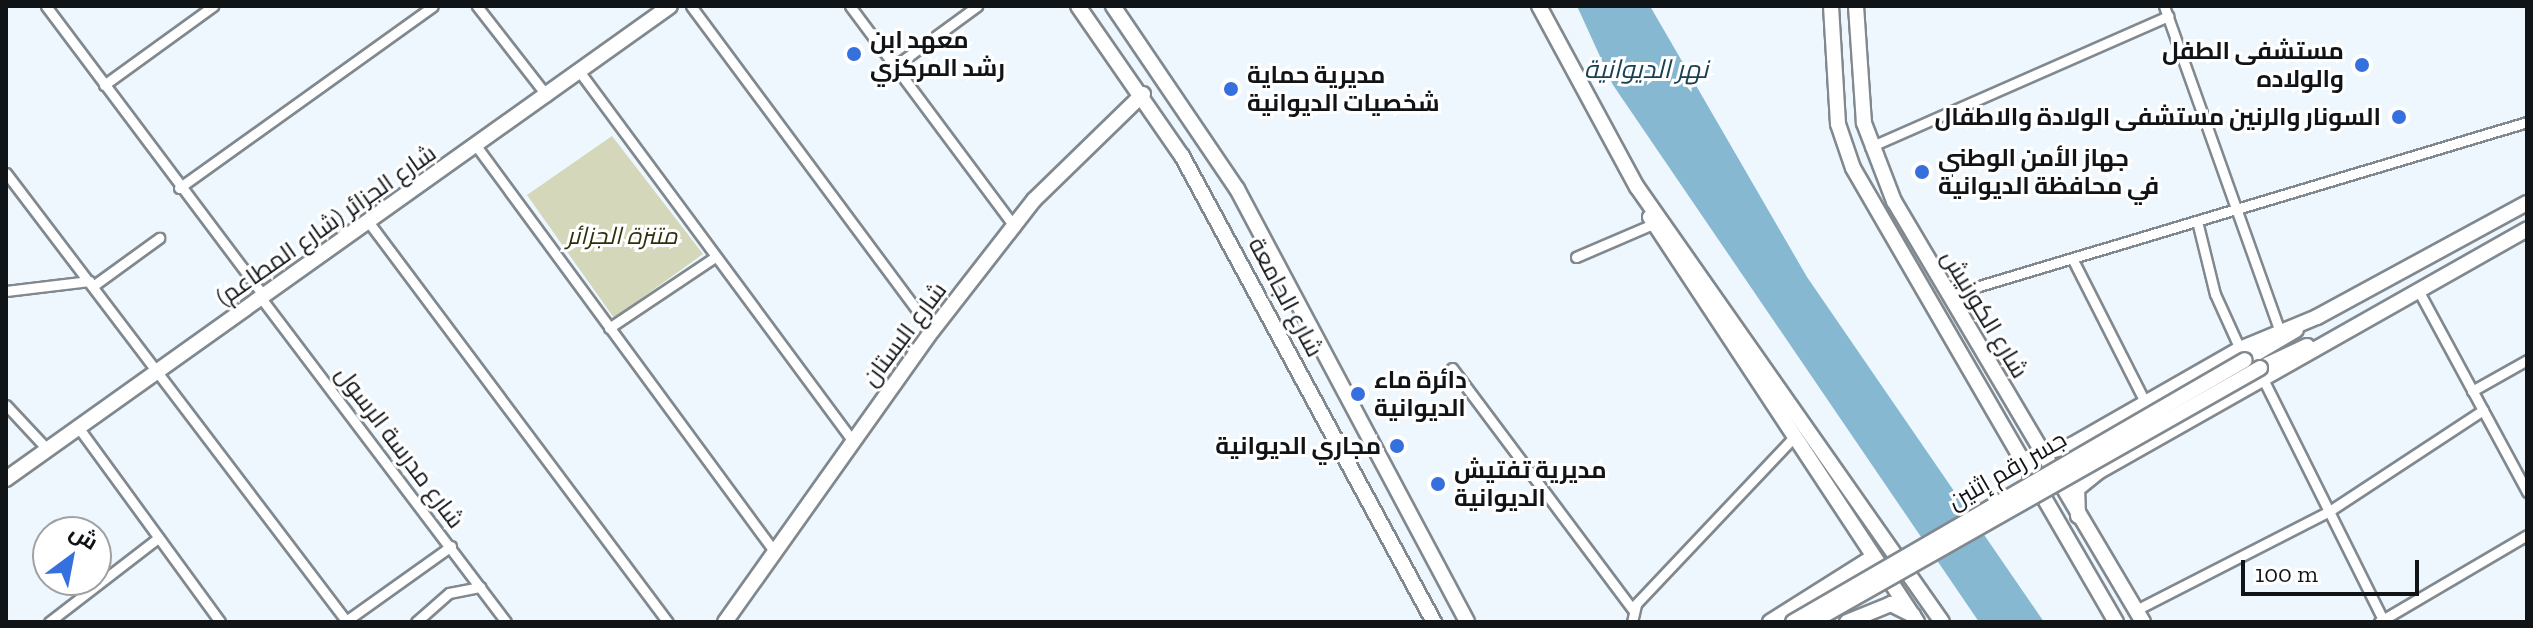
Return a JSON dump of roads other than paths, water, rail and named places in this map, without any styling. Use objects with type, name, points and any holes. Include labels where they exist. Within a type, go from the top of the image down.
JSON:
[{"type":"main road","name":"شارع الجزائر (شارع المطاعم)","points":[[6,479],[156,369],[370,224],[670,6]]},
{"type":"main road","name":"شارع الجامعة","points":[[1078,6],[1143,94],[1182,156],[1434,622]]},
{"type":"main road","name":"شارع الجامعة","points":[[1113,6],[1208,142],[1467,622]]},
{"type":"main road","points":[[1539,6],[1637,187],[1653,224],[1915,619]]},
{"type":"main road","name":"شارع الكورنيش","points":[[1831,6],[1838,124],[1871,208],[2116,622]]},
{"type":"main road","name":"شارع الكورنيش","points":[[1856,6],[1864,123],[1870,147],[1894,201],[2139,616]]},
{"type":"main road","points":[[1110,49],[1134,35]]},
{"type":"main road","name":"شارع البستان","points":[[725,622],[932,331],[1074,157],[1143,94]]},
{"type":"main road","points":[[1838,124],[1864,123]]},
{"type":"main road","points":[[1182,156],[1208,142]]},
{"type":"main road","points":[[1637,187],[1942,622]]},
{"type":"main road","points":[[1871,208],[1894,201]]},
{"type":"main road","points":[[2043,453],[2147,406],[2527,203]]},
{"type":"main road","points":[[2078,516],[2077,489],[2090,477],[2327,336],[2527,229]]},
{"type":"main road","points":[[2243,355],[2279,329],[2317,317]]},
{"type":"main road","name":"جسر رقم إثنين","points":[[1793,622],[2243,355]]},
{"type":"main road","name":"جسر رقم إثنين","points":[[1812,622],[2262,374]]},
{"type":"main road","points":[[1770,622],[1891,547]]},
{"type":"main road","points":[[1915,619],[1929,601]]},
{"type":"main road","points":[[1847,622],[1891,604],[1915,619]]},
{"type":"street","name":"شارع مدرسة الرسول","points":[[46,6],[506,622]]},
{"type":"street","points":[[104,85],[213,6]]},
{"type":"street","points":[[179,188],[433,6]]},
{"type":"street","points":[[477,6],[547,96]]},
{"type":"street","points":[[691,6],[932,331]]},
{"type":"street","points":[[850,6],[1015,227]]},
{"type":"street","points":[[895,66],[977,6]]},
{"type":"street","points":[[1870,147],[2166,11],[2235,214],[2279,329]]},
{"type":"street","points":[[579,71],[852,440]]},
{"type":"street","points":[[1949,295],[2235,214],[2527,122]]},
{"type":"street","points":[[477,147],[774,551]]},
{"type":"street","points":[[6,173],[346,621],[451,546]]},
{"type":"street","points":[[370,224],[668,622]]},
{"type":"street","points":[[1576,257],[1653,224]]},
{"type":"street","points":[[2198,225],[2215,294],[2243,355]]},
{"type":"street","points":[[6,291],[91,284],[159,238]]},
{"type":"street","points":[[609,328],[715,257]]},
{"type":"street","points":[[2074,262],[2147,406]]},
{"type":"street","points":[[2418,290],[2527,492]]},
{"type":"street","points":[[2472,391],[2527,360]]},
{"type":"street","points":[[1452,368],[1633,610]]},
{"type":"street","points":[[2262,374],[2331,510],[2382,621],[2527,535]]},
{"type":"street","points":[[6,405],[47,449]]},
{"type":"street","points":[[2139,616],[2331,510],[2483,410]]},
{"type":"street","points":[[78,427],[220,622]]},
{"type":"street","points":[[1632,622],[1633,610],[1793,438]]},
{"type":"street","points":[[2517,473],[2527,467]]},
{"type":"street","points":[[49,622],[158,538]]},
{"type":"street","points":[[416,622],[449,593],[480,587]]},
{"type":"water","name":"نهر الديوانية","points":[[1577,6],[1650,6],[1807,277],[2044,622],[1979,622],[1613,85]]},
{"type":"place","name":"معهد ابن رشد المركزي","points":[[854,54]]},
{"type":"place","name":"مستشفى الطفل والولاده","points":[[2362,65]]},
{"type":"place","name":"مديرية حماية شخصيات الديوانية","points":[[1231,89]]},
{"type":"place","name":"السونار والرنين مستشفى الولادة والاطفال","points":[[2399,117]]},
{"type":"place","name":"جهاز الأمن الوطني في محافظة الديوانية","points":[[1922,172]]},
{"type":"place","name":"دائرة ماء الديوانية","points":[[1358,394]]},
{"type":"place","name":"مجاري الديوانية","points":[[1397,446]]},
{"type":"place","name":"مديرية تفتيش الديوانية","points":[[1438,484]]},
{"type":"park label","name":"متنزة الجزائر","points":[[622,236]]}]
